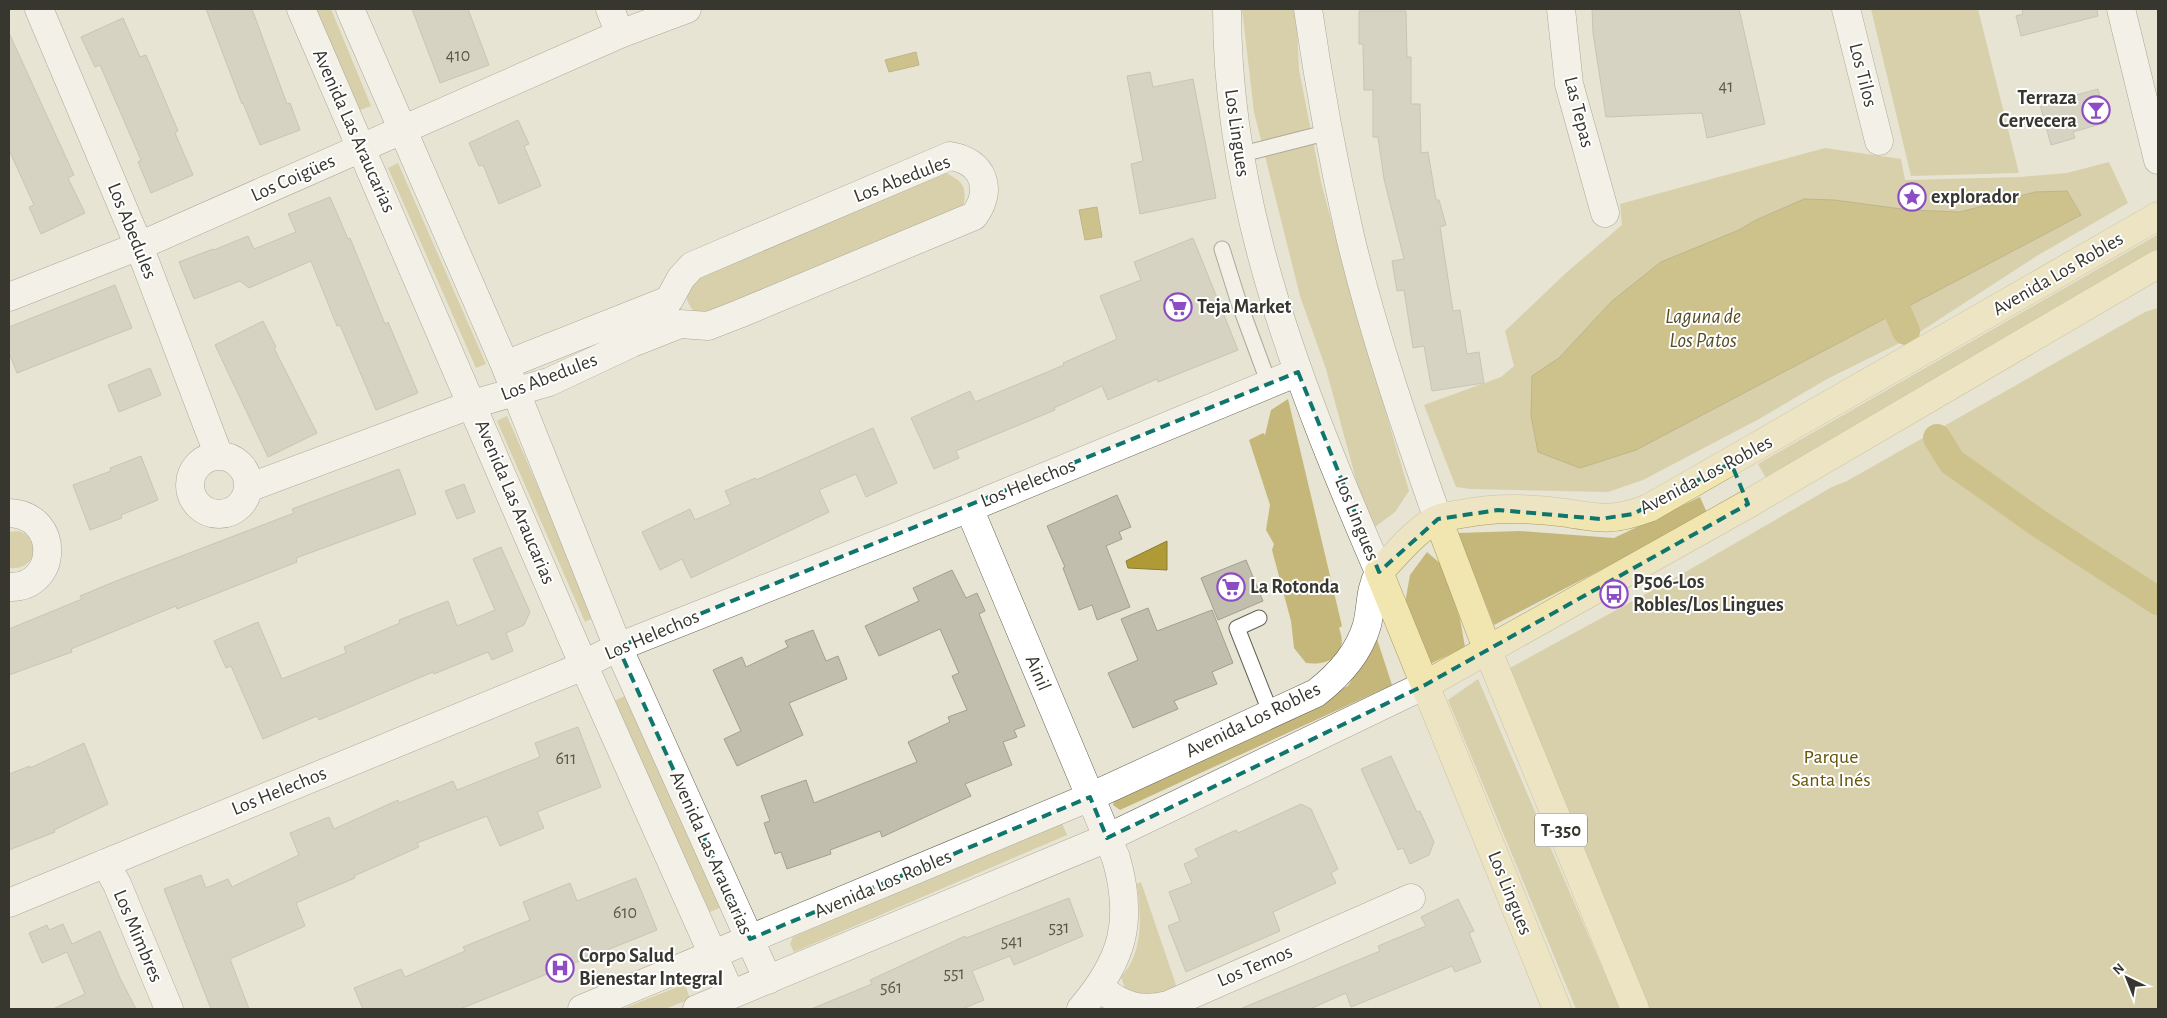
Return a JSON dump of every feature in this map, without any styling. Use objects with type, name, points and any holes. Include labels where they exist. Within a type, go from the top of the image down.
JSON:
[{"type":"main road","name":"Avenida Los Robles","points":[[1379,572],[1422,530],[1438,519],[1472,512],[1498,510],[1568,514],[1600,519],[1633,514],[1649,508],[1731,463],[2158,216]]},
{"type":"main road","name":"Avenida Los Robles","points":[[1425,685],[1748,504],[2158,264]]},
{"type":"main road","points":[[1731,463],[1748,504]]},
{"type":"main road","name":"T-350","points":[[1438,519],[1488,651],[1635,1009]]},
{"type":"main road","name":"Los Lingues","points":[[1379,572],[1557,1009]]},
{"type":"street","name":"Los Abedules","points":[[39,9],[138,246],[219,456]]},
{"type":"street","name":"Avenida Las Araucarias","points":[[301,9],[473,404],[584,666],[731,995]]},
{"type":"street","name":"Avenida Las Araucarias","points":[[350,9],[505,365],[618,647],[768,980]]},
{"type":"street","points":[[610,9],[620,34]]},
{"type":"street","name":"Los Coigües","points":[[9,297],[138,246],[620,34],[687,9]]},
{"type":"street","name":"Los Lingues","points":[[1227,9],[1230,86],[1239,156],[1258,245],[1298,372],[1379,572]]},
{"type":"street","points":[[1308,9],[1328,132],[1351,238],[1376,333],[1405,426],[1438,519]]},
{"type":"street","name":"Las Tepas","points":[[1562,9],[1570,84],[1605,212]]},
{"type":"street","name":"Los Tilos","points":[[1846,9],[1879,141]]},
{"type":"street","points":[[2120,9],[2158,160]]},
{"type":"street","name":"Los Abedules","points":[[248,488],[473,404],[549,382],[632,343],[674,312],[681,278],[692,266],[950,156],[970,162],[982,178],[984,198],[974,216],[708,326],[674,312],[505,365]]},
{"type":"street","name":"Los Helechos","points":[[9,903],[584,666],[618,647],[969,508],[1298,372]]},
{"type":"street","points":[[219,456],[231,459],[241,466],[246,476],[248,488],[240,505],[227,513],[212,513],[198,506],[194,500],[190,485],[194,471],[205,460],[219,456]]},
{"type":"street","name":"Ainil","points":[[969,508],[1116,858],[1122,879],[1125,921],[1120,944],[1112,967],[1100,987],[1081,1009]]},
{"type":"street","points":[[9,513],[30,518],[39,526],[45,536],[48,548],[47,560],[42,571],[34,580],[23,585],[9,587]]},
{"type":"street","name":"Avenida Los Robles","points":[[582,1009],[1090,797],[1316,693],[1343,668],[1362,637],[1367,624],[1370,594],[1379,572]]},
{"type":"street","name":"Avenida Los Robles","points":[[697,1009],[1107,838],[1425,685]]},
{"type":"street","name":"Los Mimbres","points":[[105,863],[117,884],[169,1009]]},
{"type":"street","name":"Los Temos","points":[[1100,987],[1108,996],[1130,1007],[1155,1008],[1168,1005],[1411,898]]},
{"type":"lane","points":[[1239,156],[1328,132]]},
{"type":"lane","points":[[1222,249],[1238,300],[1269,384]]},
{"type":"lane","points":[[1260,618],[1237,628],[1271,714]]},
{"type":"highlighted area","points":[[1298,372],[1379,572],[1438,519],[1498,510],[1600,519],[1633,514],[1731,463],[1748,504],[1425,685],[1107,838],[1090,797],[750,939],[618,647]]},
{"type":"green space","points":[[315,9],[331,9],[371,106],[357,111]]},
{"type":"green space","points":[[1242,9],[1296,9],[1299,70],[1321,182],[1349,288],[1409,491],[1395,512],[1375,527],[1364,509],[1326,369],[1300,296],[1254,112]]},
{"type":"green space","points":[[1871,9],[1978,9],[2019,173],[1911,176]]},
{"type":"green space","points":[[1825,148],[1901,159],[1905,180],[2021,177],[2067,173],[2109,162],[2128,203],[2035,257],[1912,337],[1827,379],[1759,419],[1643,480],[1608,492],[1471,489],[1456,487],[1424,405],[1501,377],[1514,366],[1505,331],[1567,272],[1622,225],[1620,204]]},
{"type":"green space","points":[[398,163],[486,364],[476,368],[388,168]]},
{"type":"green space","points":[[944,172],[963,186],[965,196],[963,210],[706,320],[697,314],[689,304],[685,290],[692,280]]},
{"type":"green space","points":[[2157,235],[2158,253],[1767,480],[1758,464]]},
{"type":"green space","name":"Parque Santa Inés","points":[[2158,308],[2158,1009],[1649,1009],[1619,941],[1508,669],[1675,578],[1832,487],[1847,481],[2145,312]]},
{"type":"green space","points":[[1288,399],[1342,626],[1339,628],[1342,645],[1340,651],[1330,660],[1315,663],[1306,663],[1294,648],[1291,621],[1272,550],[1274,544],[1266,530],[1270,505],[1249,440],[1263,433],[1265,435],[1271,410]]},
{"type":"green space","points":[[507,416],[595,617],[585,622],[497,421]]},
{"type":"green space","points":[[1700,497],[1708,515],[1494,625],[1458,533],[1520,531],[1614,538]]},
{"type":"green space","points":[[18,531],[31,540],[34,553],[26,564],[19,568],[10,568],[9,532]]},
{"type":"green space","points":[[1427,552],[1442,565],[1460,619],[1465,647],[1430,664],[1405,603],[1410,575]]},
{"type":"green space","points":[[1377,639],[1392,685],[1120,810],[1113,805],[1115,797],[1348,686]]},
{"type":"green space","points":[[1478,679],[1620,1009],[1576,1009],[1448,700]]},
{"type":"green space","points":[[627,695],[724,906],[710,912],[614,701]]},
{"type":"green space","points":[[1061,821],[1067,835],[794,952],[790,944],[793,937]]},
{"type":"green space","points":[[1141,882],[1177,988],[1155,999],[1126,991],[1121,977],[1134,956],[1137,945],[1140,921],[1137,884]]},
{"type":"green space","points":[[685,984],[690,999],[665,1009],[622,1009]]},
{"type":"water","points":[[916,52],[919,65],[889,72],[885,60]]},
{"type":"water","name":"Laguna de Los Patos","points":[[2067,191],[2081,215],[1636,450],[1580,468],[1538,452],[1531,416],[1532,376],[1559,358],[1612,301],[1661,262],[1739,230],[1756,220],[1804,199],[1834,200],[1909,210],[1960,212],[2035,192]]},
{"type":"water","points":[[1097,207],[1102,237],[1085,240],[1079,210]]},
{"type":"water","points":[[1167,541],[1167,570],[1128,568],[1126,561]]},
{"type":"building","points":[[206,9],[252,9],[287,104],[290,103],[300,130],[260,145],[242,104]]},
{"type":"building","points":[[412,9],[468,9],[489,65],[440,83]]},
{"type":"building","points":[[1592,9],[1739,9],[1765,124],[1707,138],[1702,113],[1606,117],[1593,33]]},
{"type":"building","points":[[2022,9],[2097,9],[2098,16],[2021,36],[2016,16],[2023,14]]},
{"type":"building","points":[[1359,11],[1406,11],[1407,57],[1411,57],[1411,104],[1420,104],[1421,153],[1428,152],[1436,200],[1439,200],[1446,225],[1440,227],[1453,311],[1460,310],[1467,354],[1479,352],[1484,383],[1432,391],[1424,346],[1413,348],[1404,290],[1397,291],[1392,261],[1404,259],[1384,179],[1378,137],[1373,137],[1373,90],[1364,90],[1363,44],[1359,44]]},
{"type":"building","points":[[123,18],[140,57],[146,55],[178,131],[175,133],[193,175],[151,193],[138,162],[141,160],[100,65],[95,67],[81,37]]},
{"type":"building","points":[[9,33],[74,175],[68,178],[85,213],[41,234],[29,207],[34,205],[9,150]]},
{"type":"building","points":[[1150,72],[1153,87],[1193,79],[1216,198],[1140,214],[1131,164],[1143,161],[1127,76]]},
{"type":"building","points":[[2098,89],[2107,122],[2073,132],[2075,138],[2051,145],[2040,105]]},
{"type":"building","points":[[518,120],[529,144],[524,146],[541,186],[499,204],[483,165],[479,166],[469,143]]},
{"type":"building","points":[[330,197],[348,239],[350,238],[385,324],[388,322],[418,393],[376,410],[340,325],[337,326],[311,261],[249,288],[240,281],[194,299],[179,262],[248,236],[254,249],[296,232],[288,214]]},
{"type":"building","points":[[1193,238],[1238,350],[1158,382],[1157,379],[1108,400],[1102,386],[1054,408],[1055,410],[956,451],[959,458],[934,469],[911,418],[970,391],[975,402],[1064,365],[1063,363],[1117,339],[1100,296],[1141,280],[1134,262]]},
{"type":"building","points":[[115,285],[132,328],[17,373],[9,353],[9,327]]},
{"type":"building","points":[[263,321],[276,347],[274,348],[317,433],[268,457],[215,345]]},
{"type":"building","points":[[150,368],[161,395],[119,412],[108,385]]},
{"type":"building","points":[[873,428],[897,483],[866,497],[856,474],[819,490],[829,512],[691,578],[682,559],[660,570],[642,532],[690,509],[695,520],[731,504],[725,491],[755,478],[756,480]]},
{"type":"building","points":[[141,456],[158,500],[121,515],[122,518],[90,530],[73,485],[111,471],[110,468]]},
{"type":"building","points":[[399,469],[416,514],[296,558],[297,562],[177,609],[176,606],[71,649],[72,652],[9,675],[9,629],[82,599],[80,596],[116,581],[294,513],[292,509]]},
{"type":"building","points":[[464,484],[475,512],[457,519],[445,491]]},
{"type":"building","points":[[1117,495],[1131,527],[1119,532],[1122,539],[1106,546],[1130,607],[1097,620],[1092,605],[1079,610],[1063,568],[1065,567],[1047,526]]},
{"type":"building","points":[[501,547],[530,612],[524,625],[506,633],[513,651],[492,660],[488,652],[434,674],[433,672],[319,720],[317,716],[263,739],[231,666],[226,668],[214,641],[258,622],[282,679],[346,653],[344,647],[400,623],[399,620],[448,601],[457,626],[495,610],[473,559]]},
{"type":"building","name":"La Rotonda","points":[[1246,560],[1263,601],[1218,620],[1201,578]]},
{"type":"building","points":[[952,570],[966,598],[977,593],[985,611],[979,614],[1025,726],[1014,730],[1017,737],[1003,742],[1012,765],[965,784],[971,796],[882,837],[880,831],[830,850],[831,854],[787,869],[781,852],[775,854],[764,823],[770,821],[761,796],[806,780],[814,803],[917,762],[908,742],[950,722],[948,717],[967,710],[952,676],[959,673],[940,629],[879,656],[865,626],[919,601],[913,588]]},
{"type":"building","points":[[1148,608],[1157,631],[1212,610],[1233,663],[1212,672],[1217,684],[1174,701],[1178,709],[1133,728],[1108,673],[1138,660],[1121,619]]},
{"type":"building","points":[[813,630],[826,661],[838,656],[847,679],[789,703],[803,735],[737,766],[724,739],[741,731],[713,670],[742,657],[746,667],[788,647],[785,641]]},
{"type":"building","points":[[578,727],[601,787],[537,812],[544,828],[500,846],[487,816],[417,843],[419,847],[354,876],[355,878],[296,903],[305,926],[230,959],[249,1009],[211,1009],[164,889],[201,875],[206,888],[228,879],[232,887],[299,855],[290,833],[329,817],[334,829],[398,800],[399,803],[453,781],[457,790],[540,757],[535,743]]},
{"type":"building","points":[[84,743],[108,804],[54,830],[55,832],[9,850],[9,774],[30,766],[30,768]]},
{"type":"building","points":[[1391,756],[1417,812],[1420,811],[1434,842],[1429,855],[1410,864],[1403,848],[1398,850],[1361,769]]},
{"type":"building","points":[[1301,804],[1311,809],[1338,869],[1331,873],[1336,883],[1273,912],[1280,931],[1186,972],[1168,926],[1180,921],[1169,892],[1192,883],[1184,864],[1199,857],[1195,849],[1236,830],[1238,833]]},
{"type":"building","points":[[636,878],[657,930],[460,1009],[363,1009],[354,988],[401,969],[405,977],[465,951],[463,947],[530,920],[523,902],[570,883],[577,901]]},
{"type":"building","points":[[1069,898],[1083,936],[1014,965],[1010,956],[972,971],[984,1000],[962,1009],[811,1009],[872,984],[870,980],[965,936],[966,938]]},
{"type":"building","points":[[1458,899],[1474,931],[1469,933],[1481,962],[1455,972],[1452,966],[1351,1007],[1346,993],[1310,1009],[1240,1009],[1380,951],[1378,946],[1426,926],[1421,917]]},
{"type":"building","points":[[63,924],[72,944],[100,931],[120,978],[136,1009],[53,1009],[85,994],[67,952],[42,963],[29,933],[47,925],[49,930]]},
{"type":"waterway","points":[[1897,310],[1906,331]]},
{"type":"waterway","points":[[1937,438],[1952,462],[2041,525],[2158,601]]},
{"type":"place","name":"Terraza Cervecera","points":[[2096,110]]},
{"type":"place","name":"explorador","points":[[1912,197]]},
{"type":"place","name":"Teja Market","points":[[1178,307]]},
{"type":"place","name":"La Rotonda","points":[[1231,587]]},
{"type":"place","name":"P506-Los Robles/Los Lingues","points":[[1614,594]]},
{"type":"place","name":"Corpo Salud Bienestar Integral","points":[[560,968]]}]
